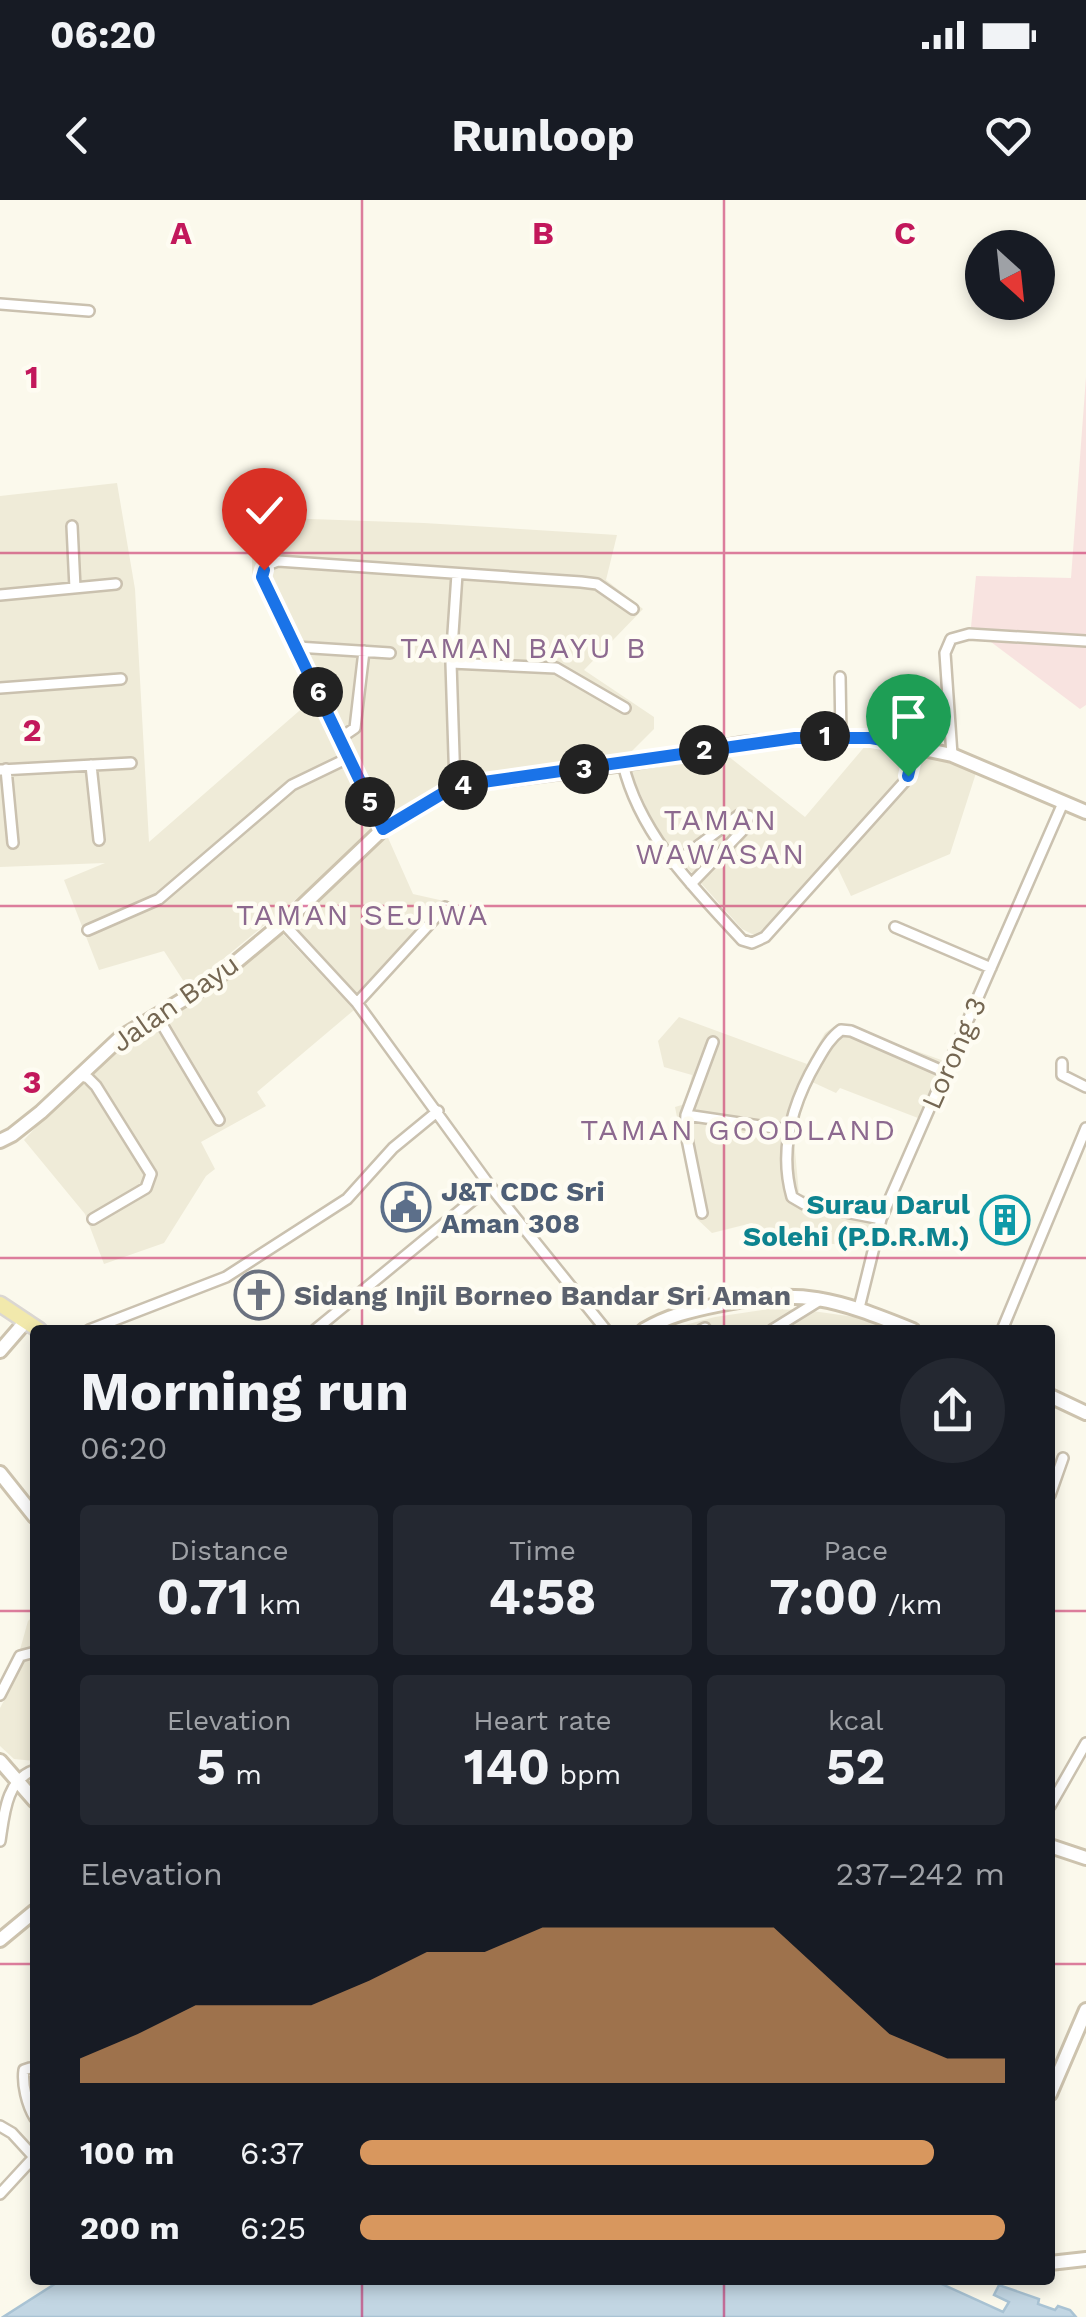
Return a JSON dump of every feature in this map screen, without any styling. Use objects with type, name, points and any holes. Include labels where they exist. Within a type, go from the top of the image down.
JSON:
[{"type":"main road","points":[[0,1304],[31,1325]]},
{"type":"street","points":[[0,304],[89,311]]},
{"type":"street","points":[[72,526],[75,588]]},
{"type":"street","points":[[383,829],[262,577],[267,564],[278,561],[597,584],[633,609]]},
{"type":"street","points":[[455,786],[452,663],[457,574]]},
{"type":"street","points":[[0,594],[116,584]]},
{"type":"street","points":[[952,755],[945,653],[951,639],[969,634],[1086,641]]},
{"type":"street","points":[[296,647],[390,653]]},
{"type":"street","points":[[339,739],[355,728],[364,651]]},
{"type":"street","points":[[452,663],[556,668],[625,708]]},
{"type":"street","points":[[840,677],[841,736]]},
{"type":"street","points":[[0,688],[121,679]]},
{"type":"street","name":"Jalan Bayu","points":[[0,1141],[26,1124],[120,1038],[200,992],[283,923],[383,829],[455,786],[741,744],[841,736],[952,755],[1086,812]]},
{"type":"street","points":[[622,764],[629,792],[674,864],[742,940],[752,943],[761,940],[906,780],[915,746]]},
{"type":"street","points":[[88,930],[159,899],[292,786],[348,758]]},
{"type":"street","points":[[13,842],[3,769],[131,764]]},
{"type":"street","points":[[91,765],[98,840]]},
{"type":"street","name":"Lorong 3","points":[[859,1308],[881,1219],[1063,803]]},
{"type":"street","points":[[674,864],[739,815],[748,816],[745,828],[690,884]]},
{"type":"street","points":[[357,1003],[445,907]]},
{"type":"street","points":[[283,923],[357,1003],[490,1186],[602,1325]]},
{"type":"street","points":[[896,927],[990,968]]},
{"type":"street","points":[[157,1016],[219,1120]]},
{"type":"street","points":[[881,1219],[796,1201],[790,1188],[788,1130],[793,1106],[829,1041],[841,1030],[852,1030],[945,1072]]},
{"type":"street","points":[[702,1212],[684,1129],[713,1042]]},
{"type":"street","points":[[1062,1063],[1062,1075],[1086,1087]]},
{"type":"street","points":[[79,1075],[96,1086],[150,1174],[146,1188],[92,1219]]},
{"type":"street","points":[[102,1325],[226,1278],[347,1199],[385,1156],[438,1111]]},
{"type":"street","points":[[686,1114],[788,1130]]},
{"type":"street","points":[[1004,1325],[1086,1128]]},
{"type":"street","points":[[321,1325],[490,1186]]},
{"type":"street","points":[[655,1325],[678,1314],[758,1296],[824,1298],[898,1325]]},
{"type":"street","points":[[780,1325],[824,1298]]},
{"type":"street","points":[[0,1351],[30,1328]]},
{"type":"street","points":[[1055,1398],[1086,1413]]},
{"type":"street","points":[[1055,1481],[1063,1458]]},
{"type":"street","points":[[0,1474],[30,1511]]},
{"type":"street","points":[[0,1695],[20,1656],[30,1653]]},
{"type":"street","points":[[1055,1797],[1086,1744]]},
{"type":"street","points":[[0,1760],[30,1796]]},
{"type":"street","points":[[0,1841],[5,1806],[18,1780],[30,1773]]},
{"type":"street","points":[[1055,1840],[1086,1849]]},
{"type":"street","points":[[1055,1848],[1086,1858]]},
{"type":"street","points":[[0,1940],[30,1915]]},
{"type":"street","points":[[1055,2082],[1086,2010]]},
{"type":"street","points":[[30,2068],[23,2074],[30,2098]]},
{"type":"street","points":[[0,2126],[30,2153]]},
{"type":"street","points":[[0,2194],[30,2161]]},
{"type":"street","points":[[1055,2263],[1086,2259]]},
{"type":"shaded area","points":[[1086,377],[1086,705],[1080,709],[971,627],[976,576],[1071,578]]},
{"type":"shaded area","points":[[117,483],[135,589],[149,842],[314,698],[252,578],[252,517],[617,535],[606,580],[643,609],[584,670],[654,717],[654,729],[626,757],[461,777],[446,783],[371,830],[318,881],[188,988],[164,951],[99,970],[64,880],[105,863],[0,867],[0,496]]},
{"type":"shaded area","points":[[866,745],[920,751],[976,773],[950,854],[851,896],[831,854],[758,937],[742,929],[675,854],[655,826],[630,771],[728,756],[805,817]]},
{"type":"shaded area","name":"TAMAN SEJIWA","points":[[385,831],[413,894],[444,901],[357,996],[291,924]]},
{"type":"shaded area","points":[[282,933],[354,1010],[257,1092],[266,1106],[201,1142],[215,1169],[206,1176],[164,1243],[104,1264],[85,1214],[24,1140],[80,1080],[139,1031],[192,1005]]},
{"type":"shaded area","name":"TAMAN GOODLAND","points":[[679,1017],[807,1064],[825,1033],[839,1023],[944,1061],[918,1118],[840,1088],[836,1093],[810,1081],[799,1103],[793,1129],[799,1194],[877,1212],[866,1247],[767,1238],[752,1223],[712,1233],[697,1219],[675,1107],[685,1104],[692,1075],[664,1067],[658,1041]]},
{"type":"shaded area","points":[[798,1309],[855,1317],[878,1325],[685,1325],[715,1317]]},
{"type":"shaded area","points":[[28,1621],[30,1761],[14,1759],[0,1746],[0,1708],[8,1693]]},
{"type":"water","points":[[53,2285],[944,2285],[1003,2312],[1009,2302],[994,2295],[999,2285],[1039,2299],[1038,2304],[1055,2310],[1058,2306],[1070,2310],[1076,2317],[3,2317]]},
{"type":"place","name":"J&T CDC Sri Aman 308","points":[[406,1207]]},
{"type":"place","name":"Surau Darul Solehi (P.D.R.M.)","points":[[1005,1220]]},
{"type":"place","name":"Sidang Injil Borneo Bandar Sri Aman","points":[[259,1295]]},
{"type":"district","name":"TAMAN BAYU B","points":[[524,647]]},
{"type":"district","name":"TAMAN WAWASAN","points":[[721,836]]},
{"type":"district","name":"TAMAN SEJIWA","points":[[363,914]]},
{"type":"district","name":"TAMAN GOODLAND","points":[[739,1129]]},
{"type":"route","points":[[264,570],[262,577],[383,829],[455,786],[795,738],[871,738],[915,746],[908,776]]}]
